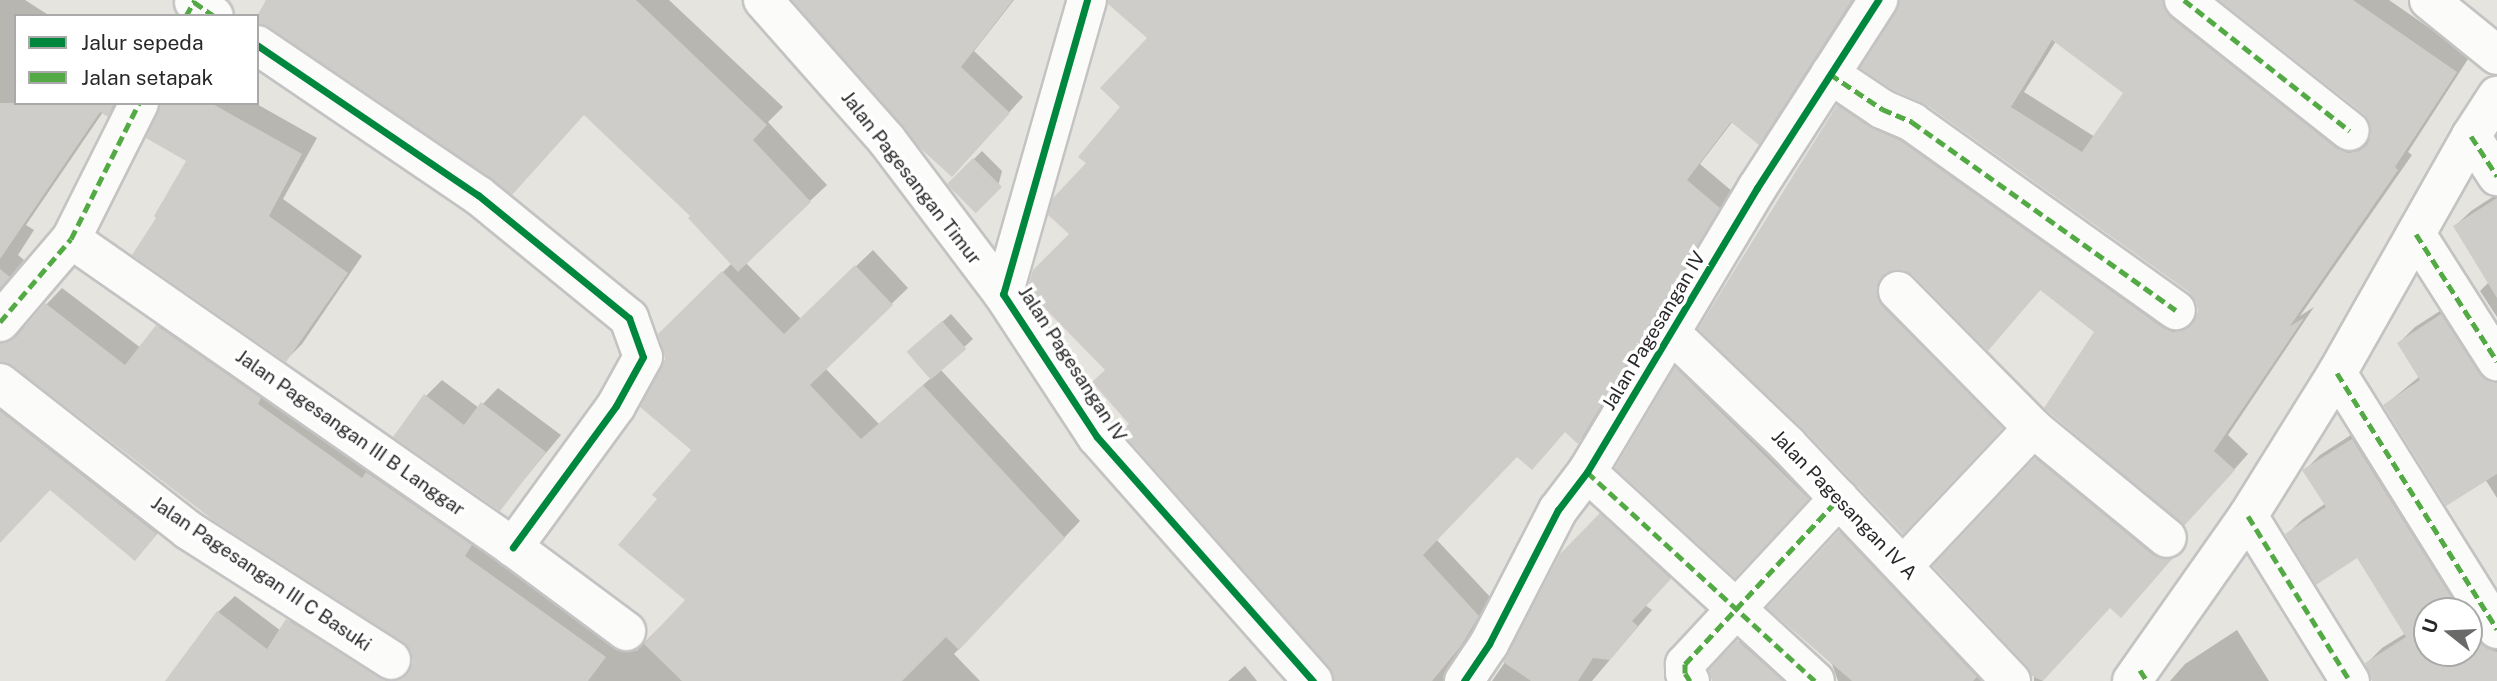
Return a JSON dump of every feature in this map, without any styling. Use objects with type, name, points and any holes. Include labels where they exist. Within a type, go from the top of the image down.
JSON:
[{"type":"street","name":"Jalan Pagesangan IV","points":[[1087,0],[1003,294],[1097,437],[1313,681]]},
{"type":"street","name":"Jalan Pagesangan IV","points":[[1464,681],[1489,644],[1558,510],[1587,472],[1757,188],[1878,0]]},
{"type":"street","points":[[2184,0],[2350,131]]},
{"type":"street","points":[[2429,0],[2497,55]]},
{"type":"street","name":"Jalan Pagesangan Timur","points":[[766,2],[886,139],[1003,294]]},
{"type":"street","points":[[259,46],[478,195],[629,318],[643,357],[616,406],[513,547]]},
{"type":"street","points":[[1830,74],[1873,103],[1912,122],[2176,310]]},
{"type":"street","points":[[2139,677],[2248,516],[2337,373],[2470,136],[2497,96]]},
{"type":"street","points":[[0,322],[71,239],[138,105]]},
{"type":"street","points":[[2470,136],[2497,176]]},
{"type":"street","points":[[2416,234],[2497,361]]},
{"type":"street","name":"Jalan Pagesangan III B Langgar","points":[[71,239],[513,547],[626,631]]},
{"type":"street","points":[[1898,291],[2033,428],[2167,538]]},
{"type":"street","name":"Jalan Pagesangan IV A","points":[[1672,334],[1839,498],[2011,681]]},
{"type":"street","points":[[2337,373],[2497,629]]},
{"type":"street","name":"Jalan Pagesangan III C Basuki","points":[[0,383],[188,530],[391,660]]},
{"type":"street","points":[[1903,566],[2033,428]]},
{"type":"street","points":[[1587,472],[1815,681]]},
{"type":"street","points":[[1690,681],[1685,673],[1685,664],[1839,498]]},
{"type":"street","points":[[2248,516],[2350,681]]},
{"type":"building","points":[[266,0],[636,0],[767,125],[753,140],[811,202],[738,272],[688,218],[690,216],[584,115],[512,195],[269,27],[259,24],[258,14]]},
{"type":"building","points":[[792,0],[1013,0],[961,67],[1010,113],[952,177],[920,148]]},
{"type":"building","points":[[1108,0],[1852,0],[1759,145],[1731,122],[1687,180],[1720,208],[1578,444],[1565,432],[1532,470],[1517,457],[1423,555],[1479,616],[1461,646],[1432,681],[1334,681],[1329,667],[1121,431],[1129,424],[1092,382],[1105,370],[1027,290],[1033,270],[1069,234],[1048,215],[1053,198],[1086,163],[1078,157],[1120,107],[1100,88],[1147,38],[1108,4]]},
{"type":"building","points":[[1900,0],[2163,0],[2170,17],[2336,148],[2348,153],[2359,151],[2367,145],[2371,135],[2370,124],[2364,114],[2219,0],[2353,0],[2457,72],[2395,167],[2398,170],[2290,326],[2304,318],[2214,451],[2235,470],[2184,526],[2044,408],[2094,332],[2040,290],[1988,351],[1913,275],[1903,270],[1893,270],[1883,275],[1877,285],[1877,296],[1882,306],[2003,428],[1903,534],[1803,429],[1698,329],[1837,105],[1870,127],[1901,141],[2163,328],[2173,332],[2184,330],[2194,322],[2198,311],[2189,292],[1925,104],[1893,90],[1860,68],[1896,12]],"holes":[[[2052,40],[2123,93],[2082,152],[2011,107]]]},
{"type":"building","points":[[0,103],[113,105],[108,117],[100,112],[0,259]]},
{"type":"building","points":[[160,105],[215,105],[302,154],[269,216],[348,273],[286,362],[132,255],[156,218],[154,216],[186,161],[146,138]]},
{"type":"building","points":[[973,158],[1002,187],[976,213],[947,184]]},
{"type":"building","points":[[2497,198],[2497,298],[2453,226]]},
{"type":"building","points":[[855,265],[893,305],[810,385],[861,439],[923,385],[1065,538],[959,650],[946,637],[902,681],[682,681],[644,644],[685,600],[618,545],[657,499],[652,495],[691,450],[640,407],[665,359],[658,334],[722,271],[784,334]]},
{"type":"building","points":[[0,269],[10,277],[0,288]]},
{"type":"building","points":[[45,303],[125,365],[156,325],[261,398],[258,404],[362,478],[366,472],[472,545],[465,556],[606,657],[588,681],[394,681],[409,672],[413,662],[411,651],[403,642],[213,520],[13,366],[0,362],[0,343],[16,337]]},
{"type":"building","points":[[2441,314],[2479,373],[2486,380],[2497,383],[2497,474],[2446,506],[2383,405],[2420,380],[2397,343]]},
{"type":"building","points":[[942,321],[966,349],[931,380],[907,352]]},
{"type":"building","points":[[1675,367],[1809,499],[1735,578],[1615,468]]},
{"type":"building","points":[[424,394],[464,425],[481,402],[546,452],[500,511],[393,437]]},
{"type":"building","points":[[0,411],[157,534],[135,561],[50,490],[0,543]]},
{"type":"building","points":[[2352,439],[2451,597],[2413,597],[2413,667],[2483,667],[2483,644],[2497,652],[2497,681],[2372,681],[2365,663],[2406,637],[2357,558],[2316,585],[2285,534],[2326,507],[2302,470]]},
{"type":"building","points":[[2035,458],[2153,555],[2172,559],[2121,618],[2110,608],[2043,681],[2032,676],[2027,666],[1933,566]]},
{"type":"building","points":[[1600,513],[1671,579],[1632,621],[1638,626],[1610,660],[1593,658],[1578,681],[1531,681],[1503,662],[1560,554]]},
{"type":"building","points":[[1839,531],[1977,677],[1973,681],[1852,681],[1767,608]]},
{"type":"building","points":[[217,611],[267,649],[286,619],[387,681],[165,681]]},
{"type":"building","points":[[1737,640],[1783,681],[1712,681],[1709,670]]},
{"type":"marked path","points":[[187,14],[195,0]]},
{"type":"marked path","points":[[2184,0],[2350,131]]},
{"type":"marked path","points":[[194,2],[211,14]]},
{"type":"marked path","points":[[1830,74],[1882,109],[1912,122],[2176,310]]},
{"type":"marked path","points":[[0,322],[71,239],[138,105]]},
{"type":"marked path","points":[[2471,136],[2497,176]]},
{"type":"marked path","points":[[2416,234],[2497,361]]},
{"type":"marked path","points":[[2337,373],[2497,629]]},
{"type":"marked path","points":[[1587,472],[1815,681]]},
{"type":"marked path","points":[[1690,681],[1685,673],[1685,664],[1839,498]]},
{"type":"marked path","points":[[2248,516],[2350,681]]},
{"type":"marked path","points":[[2140,670],[2147,681]]},
{"type":"cycle path","points":[[1087,0],[1003,294],[1097,437],[1313,681]]},
{"type":"cycle path","points":[[1464,681],[1489,644],[1558,510],[1587,472],[1757,188],[1878,0]]},
{"type":"cycle path","points":[[259,46],[478,195],[629,318],[643,357],[616,406],[513,547]]}]
